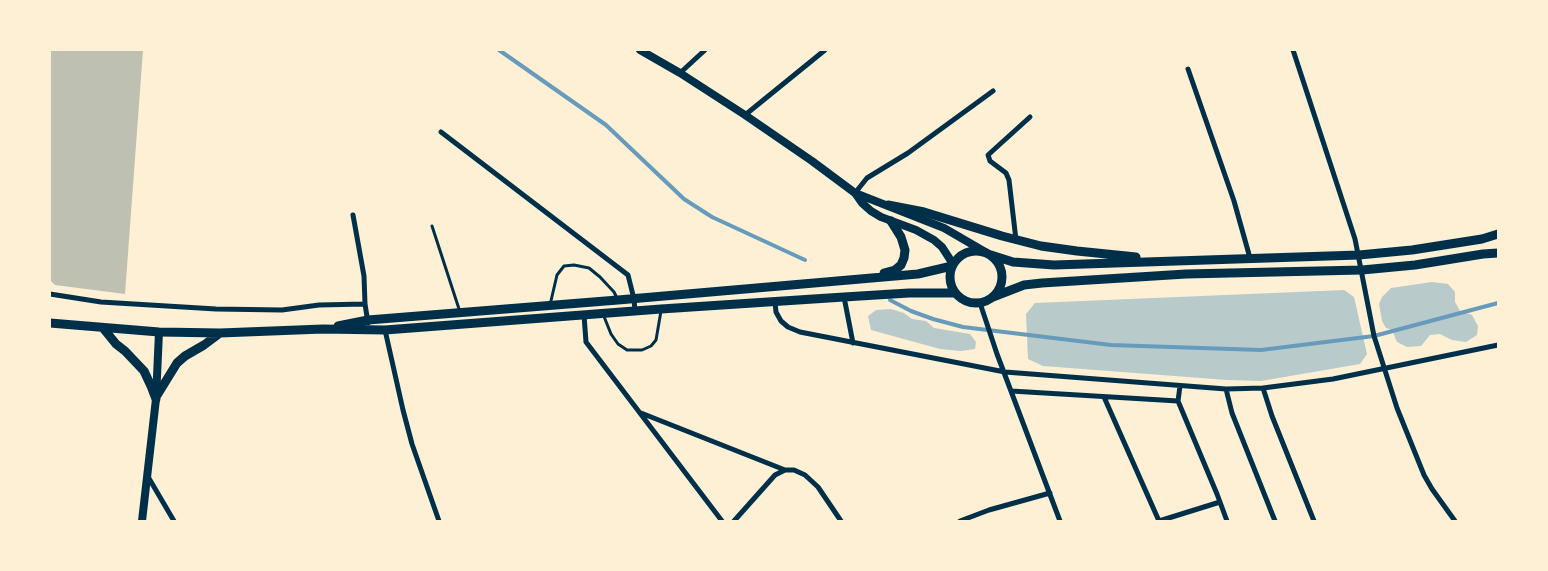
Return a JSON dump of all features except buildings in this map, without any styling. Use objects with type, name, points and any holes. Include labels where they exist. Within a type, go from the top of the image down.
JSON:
[{"type":"main road","points":[[888,205],[924,212],[1041,246],[1104,254],[1186,260]]},
{"type":"main road","points":[[869,278],[895,270],[904,258],[904,243],[891,221]]},
{"type":"main road","points":[[1498,234],[1482,239],[1412,250],[1359,255],[1054,265],[1013,262],[977,251],[968,252],[959,257],[952,265],[950,280],[955,294],[966,302],[980,303],[1024,285],[1042,283],[1186,274],[1362,270],[1415,265],[1498,253]]},
{"type":"main road","points":[[989,254],[1001,268],[1002,276],[1002,284],[993,298]]},
{"type":"main road","points":[[323,329],[368,320],[918,274],[952,265]]},
{"type":"main road","points":[[50,323],[159,332],[220,333],[323,329],[385,330],[844,297],[909,293],[955,294]]},
{"type":"main road","points":[[103,328],[144,372],[156,398]]},
{"type":"main road","points":[[156,398],[177,363],[220,333]]},
{"type":"street","points":[[640,50],[745,115],[856,193],[944,228],[989,254]]},
{"type":"street","points":[[680,73],[705,50]]},
{"type":"street","points":[[745,115],[825,50]]},
{"type":"street","points":[[1293,50],[1355,239],[1374,336],[1400,417],[1418,464],[1432,489],[1455,521]]},
{"type":"street","points":[[1188,70],[1234,201],[1250,258]]},
{"type":"street","points":[[856,193],[867,178],[908,153],[993,91]]},
{"type":"street","points":[[1016,240],[1009,180],[1006,174],[990,161],[988,155],[1030,117]]},
{"type":"street","points":[[441,132],[628,275],[636,311]]},
{"type":"street","points":[[856,193],[862,203],[871,211],[916,230],[934,240],[942,247],[952,265]]},
{"type":"street","points":[[354,215],[364,276],[365,304],[369,330]]},
{"type":"street","points":[[50,294],[101,302],[216,309],[282,310],[318,305],[365,304]]},
{"type":"street","points":[[844,297],[853,343]]},
{"type":"street","points":[[775,302],[776,312],[781,321],[800,332],[814,336],[1005,372],[1226,389],[1263,388],[1333,379],[1498,345]]},
{"type":"street","points":[[980,303],[1060,521]]},
{"type":"street","points":[[584,315],[586,342],[722,521]]},
{"type":"street","points":[[385,330],[386,342],[410,436],[439,521]]},
{"type":"street","points":[[142,521],[156,398],[159,332]]},
{"type":"street","points":[[1180,386],[1178,401],[1227,521]]},
{"type":"street","points":[[1263,388],[1272,416],[1314,521]]},
{"type":"street","points":[[1226,389],[1232,413],[1275,521]]},
{"type":"street","points":[[1012,391],[1178,401]]},
{"type":"street","points":[[1104,397],[1159,521],[1220,502]]},
{"type":"street","points":[[640,413],[785,470],[794,470],[804,475],[818,487],[842,521]]},
{"type":"street","points":[[734,521],[775,475],[785,470]]},
{"type":"street","points":[[147,474],[174,521]]},
{"type":"street","points":[[960,521],[989,510],[1050,493]]},
{"type":"lane","points":[[432,226],[460,312]]},
{"type":"lane","points":[[550,306],[557,275],[564,266],[574,265],[589,268],[600,276],[614,292],[618,300]]},
{"type":"lane","points":[[603,314],[609,330],[618,344],[627,350],[642,350],[651,346],[656,340],[661,309]]},
{"type":"shaded area","points":[[1432,282],[1448,284],[1455,292],[1455,302],[1460,311],[1472,315],[1478,326],[1477,335],[1466,342],[1452,340],[1440,334],[1430,335],[1421,346],[1407,347],[1397,342],[1392,330],[1386,328],[1382,321],[1379,304],[1382,297],[1391,288]]},
{"type":"shaded area","points":[[1344,290],[1354,297],[1367,354],[1360,364],[1261,381],[1043,366],[1028,359],[1026,314],[1035,303]]},
{"type":"shaded area","points":[[891,309],[904,313],[912,319],[926,321],[934,328],[970,334],[976,342],[975,349],[961,351],[940,349],[871,330],[868,316],[876,310]]},
{"type":"waterway","points":[[499,50],[606,125],[684,199],[712,217],[805,260]]},
{"type":"waterway","points":[[890,300],[911,311],[963,327],[1111,345],[1261,350],[1374,336],[1498,303]]}]
